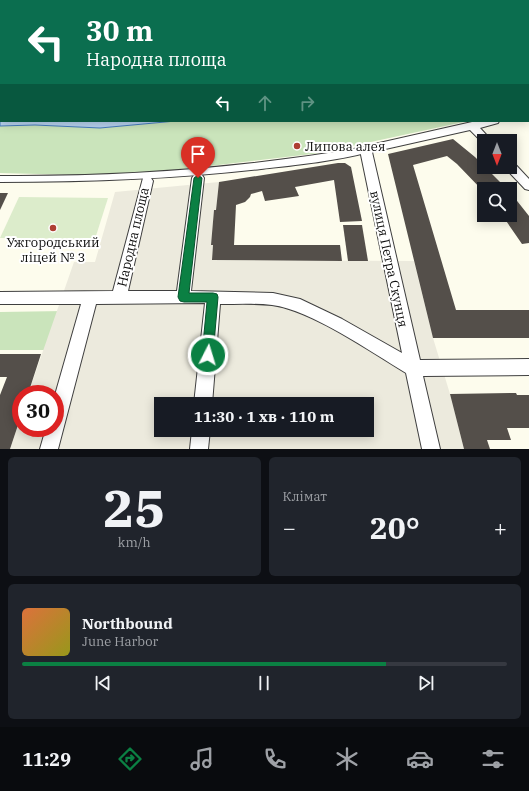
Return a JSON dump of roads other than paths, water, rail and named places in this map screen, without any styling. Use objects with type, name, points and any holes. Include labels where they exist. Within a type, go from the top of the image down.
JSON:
[{"type":"street","points":[[0,179],[148,179],[198,176],[366,150],[488,122]]},
{"type":"street","points":[[472,125],[480,134]]},
{"type":"street","name":"вулиця Петра Скунця","points":[[366,150],[413,368]]},
{"type":"street","points":[[517,173],[529,186]]},
{"type":"street","points":[[184,297],[198,176]]},
{"type":"street","name":"Народна площа","points":[[119,298],[148,179]]},
{"type":"street","points":[[205,397],[213,297]]},
{"type":"street","name":"Народна площа","points":[[0,298],[213,297],[273,299],[300,306],[337,324],[413,368]]},
{"type":"street","points":[[64,394],[90,298]]},
{"type":"street","points":[[431,449],[413,368],[529,367]]},
{"type":"street","points":[[49,449],[52,437]]},
{"type":"street","points":[[199,449],[200,437]]},
{"type":"water","points":[[0,122],[165,122],[100,128],[35,125],[0,126]]},
{"type":"place","name":"Липова алея","points":[[297,146]]},
{"type":"place","name":"Ужгородський ліцей № 3","points":[[53,228]]}]
